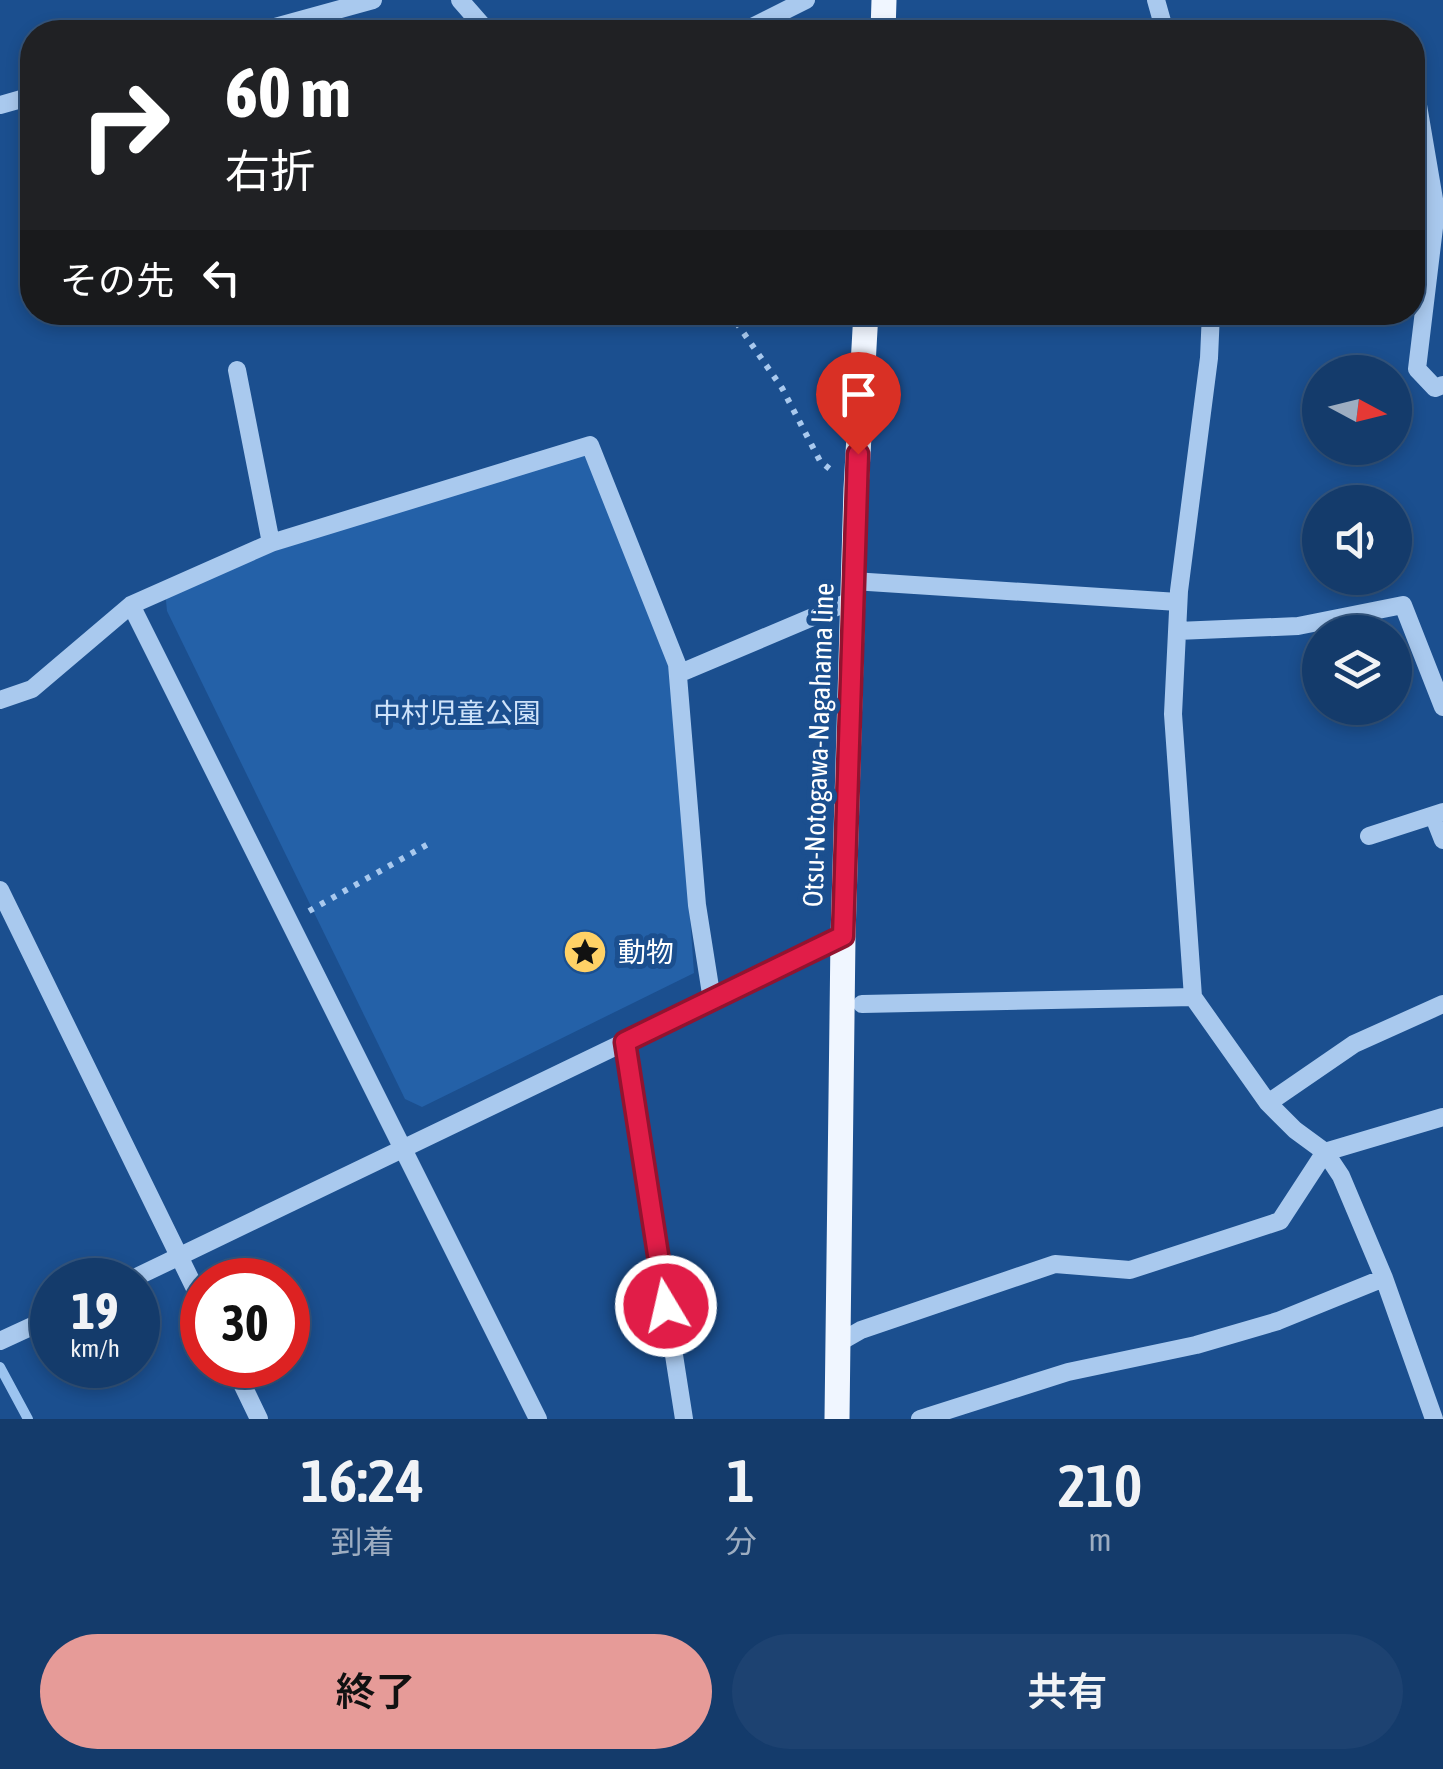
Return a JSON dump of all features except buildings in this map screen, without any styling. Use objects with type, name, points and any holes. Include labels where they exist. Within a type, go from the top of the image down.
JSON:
[{"type":"main road","name":"Otsu-Notogawa-Nagahama line","points":[[837,1419],[843,936],[856,490],[865,325]]},
{"type":"street","points":[[300,20],[373,0]]},
{"type":"street","points":[[460,0],[478,20]]},
{"type":"street","points":[[766,20],[806,0]]},
{"type":"street","points":[[1425,146],[1436,211],[1425,302]]},
{"type":"street","points":[[1210,325],[1178,602],[1173,714],[1193,997],[1268,1102],[1295,1130],[1325,1152],[1341,1176],[1384,1278],[1434,1419]]},
{"type":"street","points":[[1422,325],[1417,369],[1435,388],[1443,385]]},
{"type":"street","points":[[237,370],[271,543]]},
{"type":"street","points":[[0,700],[32,688],[131,605],[271,543],[590,445],[677,664],[697,906],[712,1000]]},
{"type":"street","points":[[678,674],[853,591],[1178,602]]},
{"type":"street","points":[[1177,631],[1298,626],[1403,604],[1443,707]]},
{"type":"street","points":[[131,605],[538,1419]]},
{"type":"street","points":[[1369,836],[1439,814],[1443,840]]},
{"type":"street","points":[[0,890],[180,1256]]},
{"type":"street","points":[[160,1266],[843,936]]},
{"type":"street","points":[[862,1004],[1193,997]]},
{"type":"street","points":[[1268,1102],[1354,1044],[1443,1004]]},
{"type":"street","points":[[625,1042],[684,1419]]},
{"type":"street","points":[[840,1342],[861,1330],[1055,1264],[1130,1270],[1280,1221],[1325,1152],[1443,1117]]},
{"type":"street","points":[[920,1419],[1068,1372],[1196,1345],[1278,1321],[1384,1278]]},
{"type":"street","points":[[0,1341],[30,1327]]},
{"type":"street","points":[[244,1388],[260,1419]]},
{"type":"path","points":[[738,325],[782,388],[820,461],[856,490]]},
{"type":"path","points":[[289,923],[430,843]]},
{"type":"green space","name":"中村児童公園","points":[[573,446],[585,456],[672,666],[694,973],[422,1107],[405,1099],[167,611],[165,590]]},
{"type":"waterway","points":[[0,1367],[28,1419]]},
{"type":"place","name":"動物","points":[[585,952]]},
{"type":"route","points":[[666,1306],[625,1042],[843,936],[858,454]]}]
